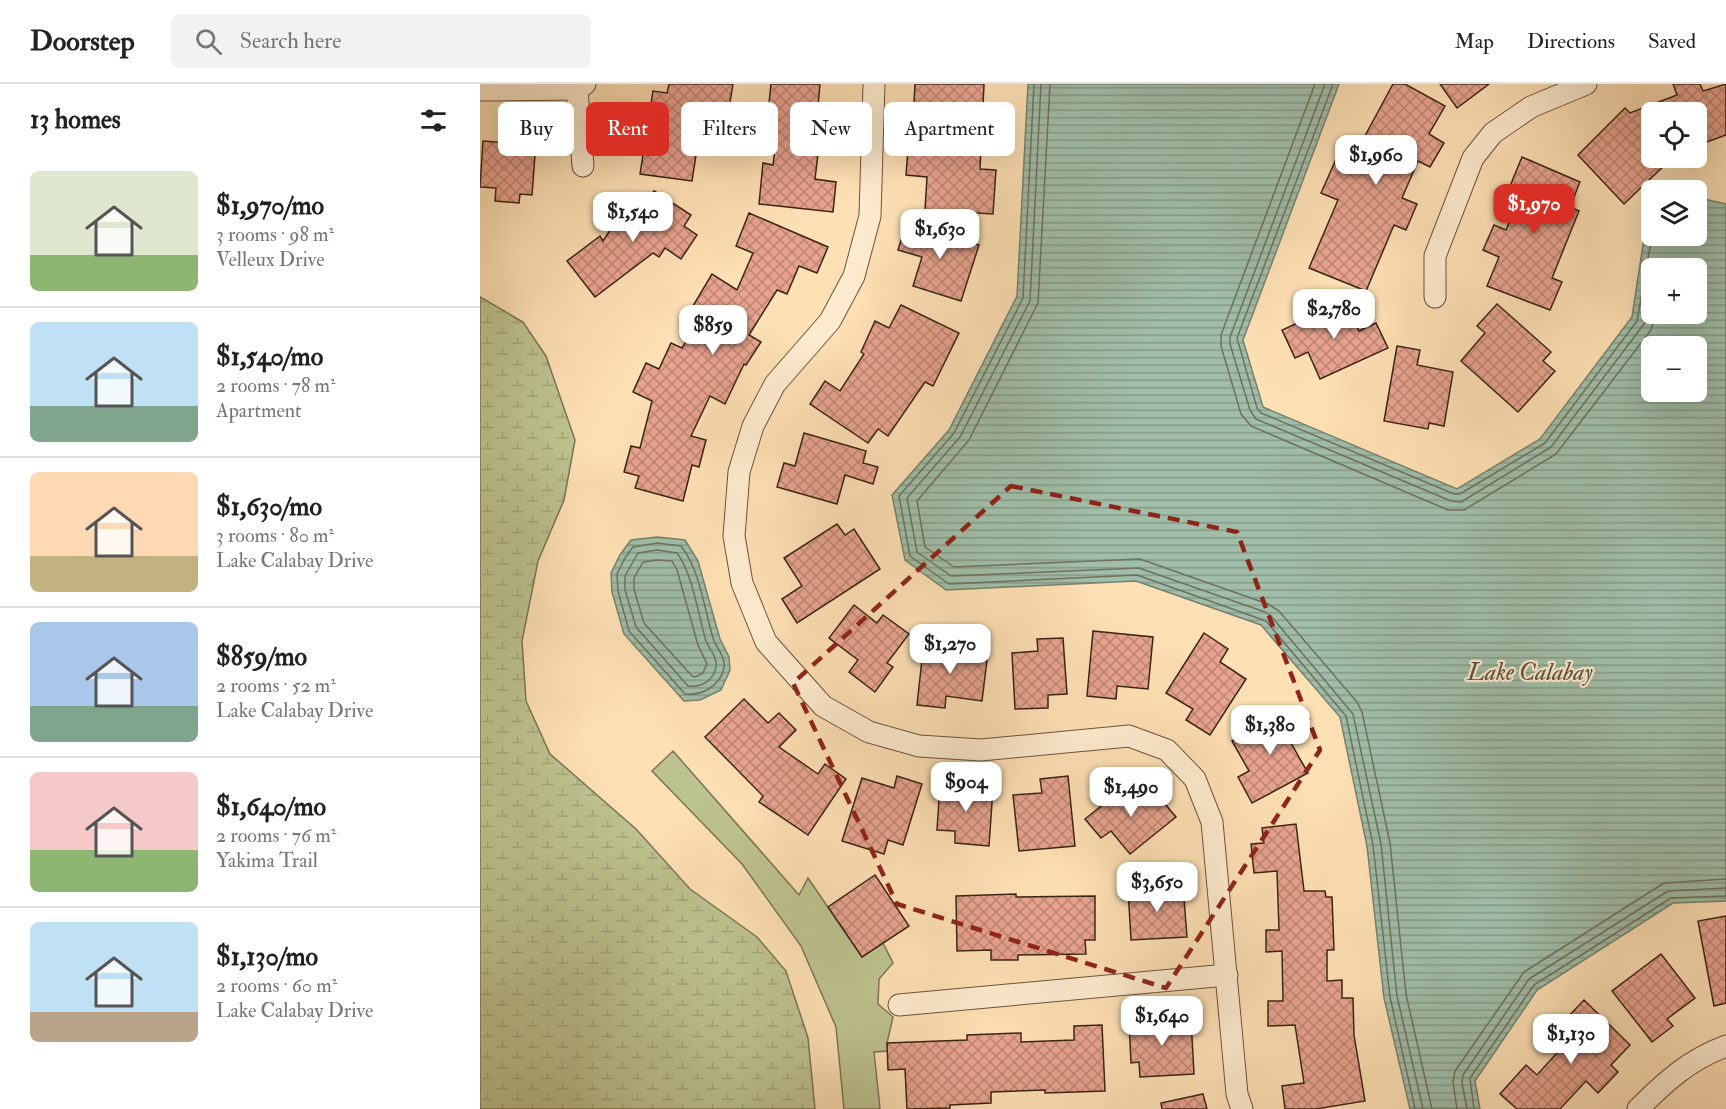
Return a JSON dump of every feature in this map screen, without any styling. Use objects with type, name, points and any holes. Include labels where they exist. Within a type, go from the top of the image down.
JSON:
[{"type":"street","points":[[874,84],[870,216],[854,276],[830,321],[775,384],[753,426],[739,472],[734,536],[742,583],[766,642],[823,706],[869,732],[919,746],[981,750],[1129,736],[1167,750],[1195,779],[1212,822],[1237,1094],[1242,1109]]},
{"type":"street","points":[[1435,297],[1435,256],[1473,158],[1493,133],[1531,107],[1586,84]]},
{"type":"street","points":[[480,90],[581,86],[583,166]]},
{"type":"street","points":[[899,1005],[1227,975]]},
{"type":"street","points":[[1638,1109],[1667,1080],[1703,1055],[1726,1046]]},
{"type":"highlighted area","points":[[1011,486],[1237,532],[1320,750],[1166,988],[897,904],[793,683]]},
{"type":"green space","points":[[480,297],[523,322],[546,356],[575,440],[564,500],[538,561],[522,641],[526,701],[550,754],[636,829],[690,889],[757,937],[786,971],[808,1038],[815,1109],[480,1109]]},
{"type":"green space","points":[[673,751],[799,895],[808,878],[862,957],[883,943],[893,963],[879,979],[878,1004],[893,1017],[887,1043],[888,1051],[874,1052],[880,1109],[844,1109],[836,1027],[801,946],[742,864],[652,771]]},
{"type":"water","name":"Lake Calabay","points":[[1028,84],[1339,84],[1243,340],[1263,407],[1457,489],[1540,439],[1632,317],[1641,258],[1641,324],[1707,324],[1707,258],[1641,258],[1643,246],[1707,246],[1707,200],[1726,204],[1726,901],[1673,903],[1537,990],[1475,1081],[1480,1109],[1410,1109],[1384,998],[1367,846],[1340,717],[1261,625],[1136,581],[946,590],[905,560],[892,495],[949,430],[1017,296]]},
{"type":"water","points":[[657,537],[685,540],[698,561],[720,639],[729,657],[730,670],[721,690],[700,700],[684,701],[624,634],[612,592],[611,573],[631,540]]},
{"type":"building","points":[[669,84],[733,84],[730,102],[681,102],[681,156],[696,156],[692,181],[640,174],[643,156],[669,156],[669,102],[651,102],[653,91],[667,93]]},
{"type":"building","points":[[771,84],[820,84],[818,102],[790,102],[790,156],[818,156],[815,179],[836,182],[833,212],[759,204],[763,163],[773,165],[774,156],[778,156],[778,102],[769,102]]},
{"type":"building","points":[[915,84],[984,84],[983,102],[914,102]]},
{"type":"building","points":[[1393,84],[1405,84],[1445,106],[1429,134],[1444,143],[1430,167],[1418,161],[1402,198],[1417,204],[1406,230],[1394,225],[1366,291],[1309,268],[1338,200],[1321,193],[1345,139],[1360,145]]},
{"type":"building","points":[[1440,84],[1489,84],[1457,108]]},
{"type":"building","points":[[1673,84],[1700,84],[1703,91],[1726,84],[1726,135],[1707,142],[1707,102],[1659,102],[1677,95]]},
{"type":"building","points":[[1625,108],[1630,113],[1641,109],[1641,168],[1662,168],[1649,180],[1641,180],[1641,188],[1624,204],[1578,155]]},
{"type":"building","points":[[483,141],[498,142],[498,156],[535,156],[532,195],[520,194],[519,203],[495,201],[496,188],[480,187]]},
{"type":"building","points":[[907,156],[981,156],[980,169],[996,170],[993,214],[925,210],[927,177],[906,175]]},
{"type":"building","points":[[1522,157],[1580,182],[1570,207],[1579,211],[1552,278],[1562,282],[1550,310],[1487,286],[1499,257],[1483,250],[1494,225],[1506,230],[1522,191],[1510,186]]},
{"type":"building","points":[[654,191],[691,215],[684,226],[697,235],[681,259],[665,248],[659,257],[653,253],[595,297],[567,261],[600,236],[603,241],[626,206],[639,214]]},
{"type":"building","points":[[749,213],[828,247],[817,273],[799,266],[787,294],[777,290],[749,335],[761,342],[746,365],[744,364],[725,404],[710,396],[691,436],[706,440],[699,467],[692,465],[683,501],[635,488],[639,476],[624,472],[631,446],[640,448],[652,401],[633,392],[646,363],[659,369],[671,343],[682,348],[701,317],[690,311],[712,274],[737,290],[753,253],[736,246]]},
{"type":"building","points":[[907,222],[979,245],[961,301],[913,286],[922,257],[898,250]]},
{"type":"building","points":[[1345,301],[1359,331],[1376,323],[1388,348],[1320,379],[1308,352],[1295,358],[1282,330]]},
{"type":"building","points":[[1497,304],[1551,352],[1543,361],[1555,371],[1518,412],[1461,361],[1485,333],[1477,326]]},
{"type":"building","points":[[901,305],[959,333],[933,386],[925,382],[888,436],[878,429],[868,443],[810,404],[825,381],[840,391],[864,354],[861,352],[875,321],[889,328]]},
{"type":"building","points":[[1397,346],[1420,350],[1417,365],[1453,372],[1444,426],[1429,423],[1428,429],[1384,421]]},
{"type":"building","points":[[804,433],[866,451],[863,463],[878,467],[873,484],[845,475],[837,504],[777,487],[784,463],[795,466]]},
{"type":"building","points":[[837,524],[845,535],[854,529],[880,569],[797,623],[782,599],[802,586],[784,558]]},
{"type":"building","points":[[854,605],[877,623],[883,615],[909,634],[887,663],[893,667],[875,692],[849,672],[858,660],[829,638]]},
{"type":"building","points":[[1093,631],[1153,637],[1148,689],[1117,686],[1116,699],[1087,696]]},
{"type":"building","points":[[1204,633],[1228,649],[1220,662],[1246,679],[1210,735],[1186,720],[1193,709],[1166,693]]},
{"type":"building","points":[[1063,638],[1067,694],[1048,695],[1048,708],[1015,709],[1012,653],[1038,651],[1037,639]]},
{"type":"building","points":[[924,641],[971,647],[969,657],[987,660],[982,701],[946,696],[945,708],[917,705]]},
{"type":"building","points":[[744,699],[768,723],[779,713],[796,730],[779,747],[818,774],[825,764],[846,779],[808,835],[759,802],[763,796],[705,737]]},
{"type":"building","points":[[1289,709],[1304,736],[1291,743],[1308,773],[1252,803],[1238,777],[1249,771],[1232,741]]},
{"type":"building","points":[[897,776],[922,784],[903,845],[888,840],[884,854],[842,841],[862,778],[894,788]]},
{"type":"building","points":[[1068,776],[1075,846],[1019,851],[1013,795],[1042,793],[1040,779]]},
{"type":"building","points":[[1132,781],[1151,805],[1160,798],[1176,817],[1130,854],[1111,831],[1101,838],[1085,819]]},
{"type":"building","points":[[940,785],[993,788],[989,846],[955,843],[955,831],[937,830]]},
{"type":"building","points":[[1296,824],[1304,891],[1325,891],[1326,897],[1332,897],[1334,950],[1327,950],[1327,981],[1342,980],[1342,998],[1353,998],[1354,1035],[1365,1101],[1316,1109],[1285,1109],[1282,1086],[1304,1083],[1295,1025],[1268,1026],[1268,1001],[1283,1001],[1282,951],[1266,952],[1266,930],[1279,930],[1277,871],[1254,873],[1251,844],[1264,843],[1262,828]]},
{"type":"building","points":[[875,875],[909,926],[862,957],[828,907]]},
{"type":"building","points":[[1183,886],[1187,937],[1131,940],[1128,889]]},
{"type":"building","points":[[1016,894],[1016,897],[1095,896],[1095,940],[1085,940],[1086,954],[1018,955],[1018,960],[991,960],[991,950],[957,951],[956,896]]},
{"type":"building","points":[[1726,916],[1726,1003],[1714,1006],[1698,921]]},
{"type":"building","points":[[1661,954],[1695,998],[1667,1019],[1673,1026],[1652,1042],[1612,991]]},
{"type":"building","points":[[1584,1000],[1630,1045],[1611,1065],[1618,1072],[1598,1093],[1586,1081],[1560,1109],[1517,1109],[1500,1094],[1526,1065],[1537,1075],[1557,1053],[1555,1051],[1577,1028],[1567,1018]]},
{"type":"building","points":[[1191,1019],[1194,1074],[1140,1077],[1139,1062],[1131,1063],[1129,1022]]},
{"type":"building","points":[[1102,1025],[1105,1091],[991,1092],[991,1103],[950,1105],[950,1108],[907,1109],[905,1069],[888,1070],[887,1043],[967,1040],[967,1035],[1021,1033],[1021,1042],[1074,1040],[1074,1026]]},
{"type":"building","points":[[1203,1094],[1207,1109],[1162,1109],[1161,1103]]}]
